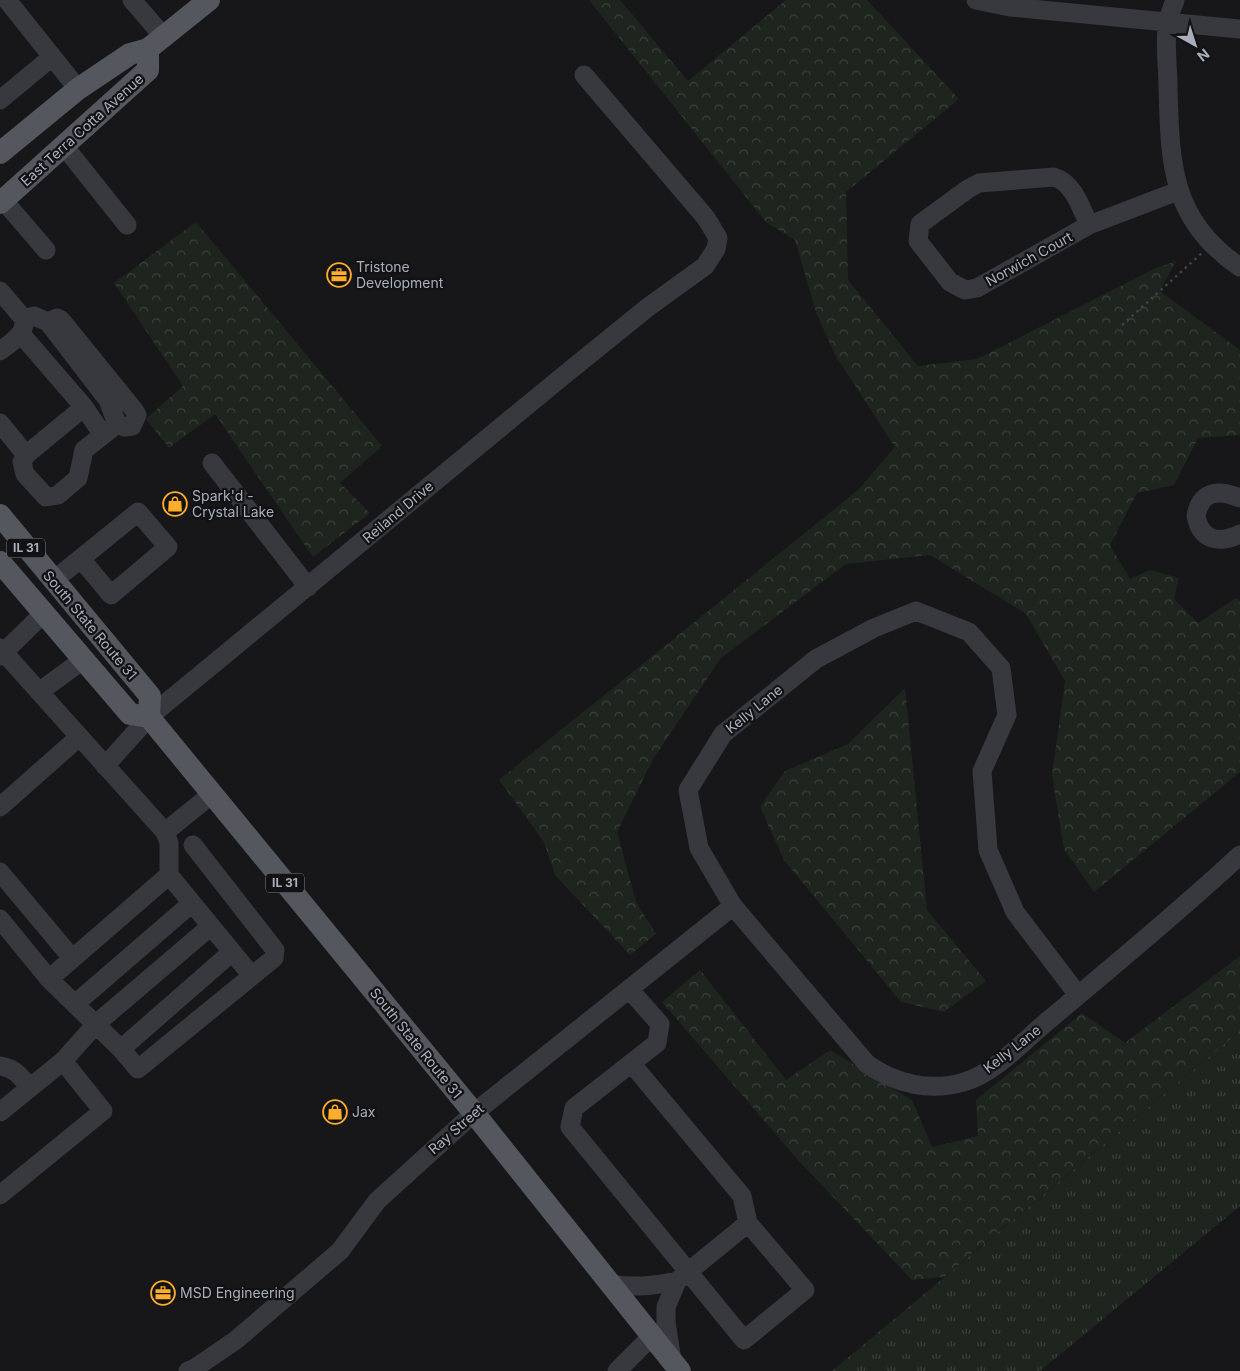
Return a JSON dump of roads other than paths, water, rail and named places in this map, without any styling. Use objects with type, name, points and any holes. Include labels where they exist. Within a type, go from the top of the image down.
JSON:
[{"type":"main road","name":"East Terra Cotta Avenue","points":[[2,145],[78,89],[130,54],[156,43],[209,0]]},
{"type":"main road","name":"East Terra Cotta Avenue","points":[[2,202],[148,70],[156,43]]},
{"type":"main road","name":"South State Route 31","points":[[0,515],[150,696],[149,717]]},
{"type":"main road","name":"South State Route 31","points":[[0,562],[130,714],[149,717],[474,1113],[676,1366]]},
{"type":"street","points":[[7,0],[78,89]]},
{"type":"street","points":[[132,0],[156,43]]},
{"type":"street","points":[[976,0],[1010,7],[1240,29]]},
{"type":"street","points":[[1175,0],[1167,22],[1169,143],[1178,190],[1192,217],[1212,244],[1240,267]]},
{"type":"street","points":[[0,100],[52,57]]},
{"type":"street","name":"Reiland Drive","points":[[106,766],[149,717],[647,308],[705,266],[716,249],[718,238],[706,218],[584,75]]},
{"type":"street","points":[[64,146],[127,225]]},
{"type":"street","name":"Norwich Court","points":[[1089,225],[1071,189],[1062,180],[1054,177],[986,182],[974,185],[924,220],[917,235],[920,246],[950,282],[960,289],[972,290],[1089,225],[1178,190]]},
{"type":"street","points":[[2,202],[46,250]]},
{"type":"street","points":[[0,291],[23,326],[84,407],[110,430]]},
{"type":"street","points":[[0,351],[34,316],[48,322],[108,400],[110,430]]},
{"type":"street","points":[[84,407],[26,455],[22,462],[25,474],[46,497],[51,498],[58,495],[78,478],[84,450],[110,430]]},
{"type":"street","points":[[0,423],[26,455]]},
{"type":"street","points":[[212,463],[308,587]]},
{"type":"street","points":[[1240,498],[1225,492],[1215,493],[1203,501],[1196,516],[1202,532],[1212,539],[1225,540],[1240,534]]},
{"type":"street","points":[[53,581],[138,512],[168,547],[111,595],[81,559]]},
{"type":"street","name":"Kelly Lane","points":[[1078,995],[1015,912],[988,850],[982,771],[1007,715],[1001,668],[969,632],[916,611],[874,628],[816,660],[723,734],[688,790],[699,848],[733,906],[867,1064],[895,1080],[921,1086],[943,1086],[966,1081],[989,1069],[1078,995],[1240,855]]},
{"type":"street","points":[[44,613],[1,652],[165,832],[169,843],[169,875],[252,976]]},
{"type":"street","points":[[39,692],[84,659]]},
{"type":"street","points":[[0,807],[79,737]]},
{"type":"street","points":[[165,832],[212,794]]},
{"type":"street","points":[[0,919],[49,979],[121,1049],[138,1069],[274,958],[275,950],[193,844]]},
{"type":"street","points":[[0,872],[72,958]]},
{"type":"street","points":[[49,979],[169,875]]},
{"type":"street","points":[[75,1004],[192,902]]},
{"type":"street","name":"Ray Street","points":[[191,1370],[236,1340],[340,1251],[378,1201],[474,1113],[733,906]]},
{"type":"street","points":[[0,1112],[63,1061],[96,1024],[210,926]]},
{"type":"street","points":[[121,1049],[232,952]]},
{"type":"street","points":[[629,989],[660,1024],[657,1043],[631,1063],[574,1108],[570,1127],[683,1276],[744,1340],[805,1290],[748,1223],[742,1196],[631,1063]]},
{"type":"street","points":[[0,1195],[103,1111],[63,1061]]},
{"type":"street","points":[[0,1066],[9,1067],[18,1073],[30,1088]]},
{"type":"street","points":[[610,1284],[632,1288],[650,1287],[683,1276],[748,1223]]},
{"type":"street","points":[[676,1366],[666,1322],[666,1307],[683,1276]]},
{"type":"street","points":[[618,1371],[652,1336]]},
{"type":"place","name":"Tristone Development","points":[[339,275]]},
{"type":"place","name":"Spark'd - Crystal Lake","points":[[175,504]]},
{"type":"place","name":"Jax","points":[[335,1112]]},
{"type":"place","name":"MSD Engineering","points":[[163,1293]]}]
